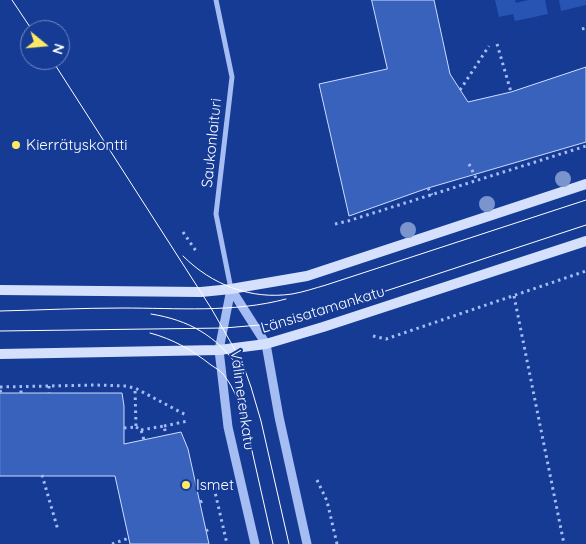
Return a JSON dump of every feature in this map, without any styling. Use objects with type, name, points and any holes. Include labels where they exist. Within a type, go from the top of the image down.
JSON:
[{"type":"main road","points":[[0,290],[201,292],[307,276],[586,184]]},
{"type":"main road","name":"Länsisatamankatu","points":[[0,354],[219,350],[266,344],[586,241]]},
{"type":"street","name":"Saukonlaituri","points":[[216,0],[232,77],[216,214],[231,288]]},
{"type":"street","name":"Välimerenkatu","points":[[231,288],[266,344],[279,417],[308,544]]},
{"type":"street","name":"Välimerenkatu","points":[[231,288],[219,350],[228,427],[255,544]]},
{"type":"path","points":[[497,44],[510,92]]},
{"type":"path","points":[[460,90],[488,46]]},
{"type":"path","points":[[335,224],[533,163],[544,157],[586,146]]},
{"type":"path","points":[[531,158],[533,163]]},
{"type":"path","points":[[468,164],[477,180]]},
{"type":"path","points":[[428,188],[432,195]]},
{"type":"path","points":[[183,232],[196,251]]},
{"type":"path","points":[[368,335],[386,339],[586,271]]},
{"type":"path","points":[[514,296],[564,544]]},
{"type":"path","points":[[21,386],[21,393]]},
{"type":"path","points":[[0,390],[21,386],[125,386],[135,388],[186,415]]},
{"type":"path","points":[[49,386],[49,393]]},
{"type":"path","points":[[135,388],[136,427]]},
{"type":"path","points":[[124,428],[136,427],[141,430],[188,421]]},
{"type":"path","points":[[164,426],[166,435]]},
{"type":"path","points":[[141,430],[144,440]]},
{"type":"path","points":[[42,475],[58,530]]},
{"type":"path","points":[[200,502],[205,500]]},
{"type":"path","points":[[206,531],[211,528]]},
{"type":"path","points":[[112,544],[129,538]]},
{"type":"shaded area","points":[[495,0],[515,0],[516,3],[528,0],[545,0],[548,14],[515,21],[513,14],[499,17]]},
{"type":"shaded area","points":[[559,0],[586,0],[586,5],[561,11]]},
{"type":"building","points":[[372,0],[434,0],[450,74],[468,102],[511,92],[586,67],[586,142],[428,188],[349,216],[319,84],[387,69]]},
{"type":"building","points":[[0,393],[122,393],[124,444],[181,432],[188,449],[209,544],[130,544],[115,476],[0,476]]},
{"type":"tram line","points":[[12,0],[25,20]]},
{"type":"tram line","points":[[58,70],[211,308],[242,362],[261,421],[289,544]]},
{"type":"tram line","points":[[183,256],[207,275],[233,288],[262,295],[292,294],[326,285],[586,200]]},
{"type":"tram line","points":[[0,331],[224,328],[272,324],[319,313],[586,225]]},
{"type":"tram line","points":[[0,311],[107,308],[225,308],[286,299]]},
{"type":"tram line","points":[[151,314],[178,320],[201,331],[212,338],[239,368]]},
{"type":"tram line","points":[[150,333],[174,342],[197,355],[220,371],[231,385],[246,424],[273,544]]},
{"type":"place","name":"Kierrätyskontti","points":[[16,145]]},
{"type":"place","name":"Ismet","points":[[186,485]]}]
